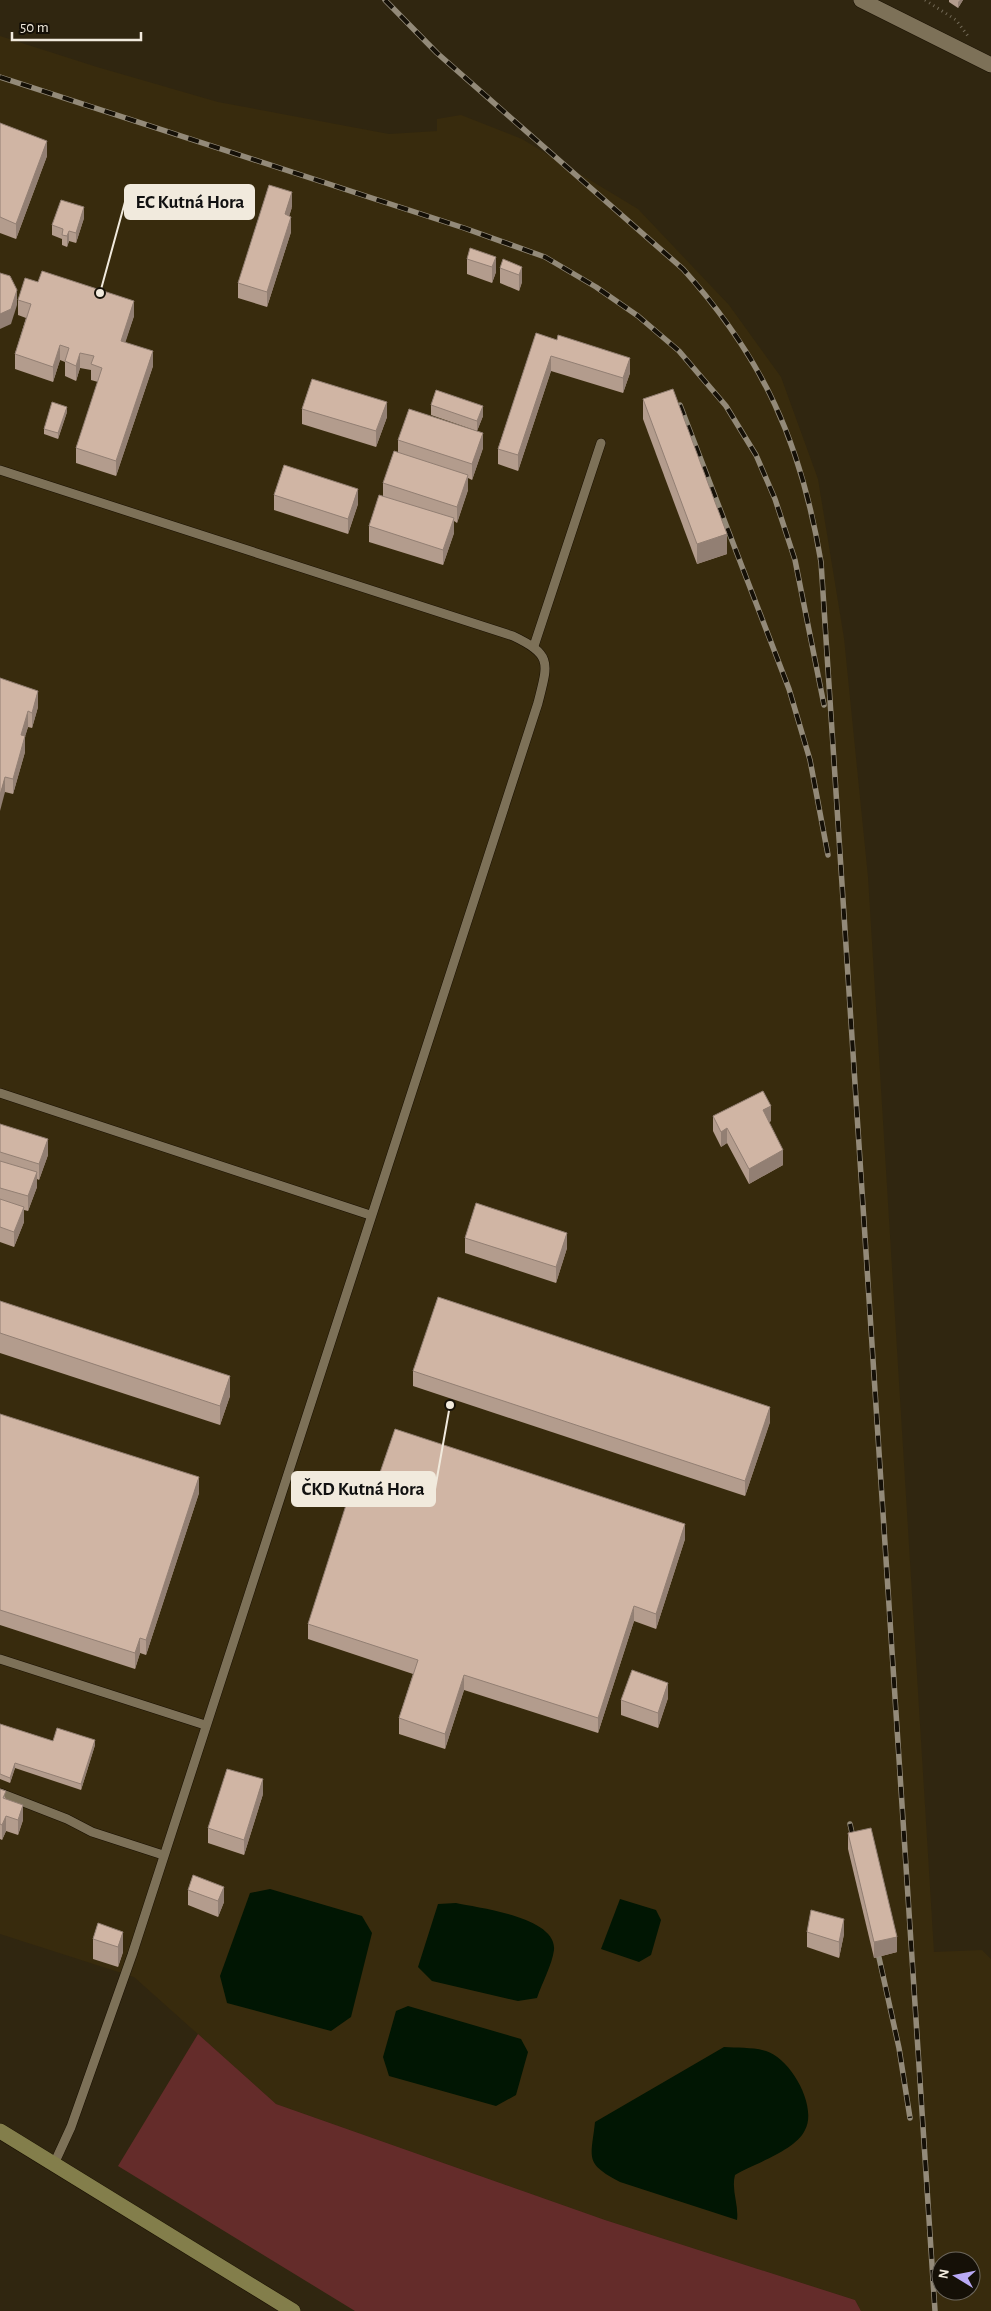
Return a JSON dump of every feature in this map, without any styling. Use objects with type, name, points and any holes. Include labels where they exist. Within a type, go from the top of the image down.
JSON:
[{"type":"main road","points":[[0,2131],[293,2311]]},
{"type":"street","points":[[862,0],[991,65]]},
{"type":"lane","points":[[534,646],[601,443]]},
{"type":"lane","points":[[0,470],[513,636],[534,646],[543,657],[544,676],[538,703],[125,1973],[70,2127],[54,2164]]},
{"type":"lane","points":[[0,1093],[370,1215]]},
{"type":"lane","points":[[0,1658],[205,1725]]},
{"type":"lane","points":[[0,1794],[67,1818],[92,1832],[163,1856]]},
{"type":"path","points":[[925,0],[956,20],[973,42]]},
{"type":"shaded area","points":[[0,36],[97,67],[218,102],[389,134],[437,131],[437,119],[461,115],[522,139],[638,209],[729,305],[781,377],[818,479],[844,638],[868,877],[934,1952],[982,1950],[991,1959],[991,2311],[861,2311],[855,2300],[605,2220],[276,2104],[134,1977],[0,1934]]},
{"type":"shaded area","points":[[270,1889],[362,1916],[372,1933],[351,2017],[331,2031],[227,2003],[220,1976],[250,1893]]},
{"type":"shaded area","points":[[620,1899],[656,1910],[661,1920],[651,1955],[639,1962],[601,1949]]},
{"type":"shaded area","points":[[456,1903],[515,1916],[543,1929],[552,1939],[553,1956],[537,1998],[518,2001],[432,1981],[418,1967],[438,1904]]},
{"type":"shaded area","points":[[408,2006],[521,2039],[528,2052],[516,2095],[496,2106],[389,2076],[383,2057],[396,2011]]},
{"type":"shaded area","points":[[198,2034],[276,2104],[605,2220],[855,2300],[861,2311],[355,2311],[118,2166]]},
{"type":"shaded area","points":[[724,2047],[756,2049],[775,2055],[784,2063],[799,2084],[805,2096],[808,2109],[808,2120],[805,2130],[793,2144],[774,2156],[735,2175],[737,2220],[620,2182],[600,2170],[592,2159],[595,2122]]},
{"type":"building","points":[[0,123],[47,141],[16,224],[0,217]]},
{"type":"building","points":[[269,185],[292,192],[285,214],[291,217],[267,292],[238,283]]},
{"type":"building","points":[[61,200],[84,207],[76,233],[69,231],[67,236],[62,235],[63,229],[52,225]]},
{"type":"building","points":[[470,248],[496,257],[492,267],[467,259]]},
{"type":"building","points":[[503,259],[522,267],[519,275],[500,268]]},
{"type":"building","points":[[42,271],[134,301],[121,341],[153,351],[116,461],[76,448],[102,368],[91,364],[94,356],[80,353],[76,366],[65,361],[69,348],[60,345],[53,367],[15,354],[31,304],[18,300],[25,278],[38,282]]},
{"type":"building","points":[[0,273],[10,276],[17,290],[11,309],[0,314]]},
{"type":"building","points":[[536,333],[557,340],[558,335],[630,358],[623,378],[551,356],[518,455],[498,449]]},
{"type":"building","points":[[312,379],[387,402],[376,431],[302,409]]},
{"type":"building","points":[[673,389],[727,534],[697,544],[643,399]]},
{"type":"building","points":[[436,390],[483,406],[477,421],[431,405]]},
{"type":"building","points":[[52,402],[67,407],[58,433],[44,429]]},
{"type":"building","points":[[409,409],[483,433],[472,464],[398,440]]},
{"type":"building","points":[[394,451],[468,475],[457,507],[383,483]]},
{"type":"building","points":[[284,465],[358,489],[348,519],[274,495]]},
{"type":"building","points":[[379,495],[454,518],[443,550],[369,526]]},
{"type":"building","points":[[0,678],[38,691],[32,713],[28,711],[21,735],[25,736],[13,779],[5,777],[0,795]]},
{"type":"building","points":[[763,1091],[771,1106],[763,1110],[783,1150],[749,1169],[727,1128],[721,1132],[713,1116]]},
{"type":"building","points":[[0,1124],[48,1139],[39,1164],[0,1152]]},
{"type":"building","points":[[0,1161],[37,1172],[28,1196],[0,1188]]},
{"type":"building","points":[[0,1199],[24,1207],[14,1232],[0,1227]]},
{"type":"building","points":[[476,1203],[567,1233],[556,1267],[465,1238]]},
{"type":"building","points":[[438,1297],[770,1407],[745,1481],[413,1371]]},
{"type":"building","points":[[0,1301],[230,1376],[220,1406],[0,1333]]},
{"type":"building","points":[[0,1414],[199,1477],[146,1640],[140,1638],[135,1653],[0,1610]]},
{"type":"building","points":[[395,1429],[685,1524],[656,1614],[634,1606],[598,1718],[464,1675],[445,1734],[399,1718],[418,1660],[308,1624],[354,1480],[375,1487]]},
{"type":"building","points":[[632,1670],[668,1683],[658,1713],[621,1700]]},
{"type":"building","points":[[0,1724],[53,1741],[57,1728],[95,1740],[81,1784],[15,1763],[10,1778],[0,1774]]},
{"type":"building","points":[[227,1769],[263,1779],[244,1840],[208,1828]]},
{"type":"building","points":[[0,1789],[6,1791],[3,1798],[23,1805],[18,1820],[6,1816],[2,1825],[0,1824]]},
{"type":"building","points":[[871,1828],[897,1937],[874,1942],[848,1833]]},
{"type":"building","points":[[193,1875],[224,1887],[218,1901],[188,1890]]},
{"type":"building","points":[[811,1910],[844,1919],[839,1942],[807,1932]]},
{"type":"building","points":[[98,1923],[123,1932],[118,1947],[93,1939]]},
{"type":"railway","points":[[385,0],[437,53],[683,269],[736,336],[757,370],[775,405],[790,441],[813,519],[821,562],[935,2311]]},
{"type":"railway","points":[[0,77],[464,228],[545,257],[596,287],[638,316],[679,351],[726,406],[756,455],[775,499],[795,560],[824,705]]},
{"type":"railway","points":[[680,405],[789,689],[810,760],[828,855]]},
{"type":"railway","points":[[850,1824],[855,1846]]},
{"type":"railway","points":[[876,1944],[899,2048],[910,2118]]},
{"type":"place","name":"EC Kutná Hora","points":[[100,293]]},
{"type":"place","name":"ČKD Kutná Hora","points":[[450,1405]]}]
